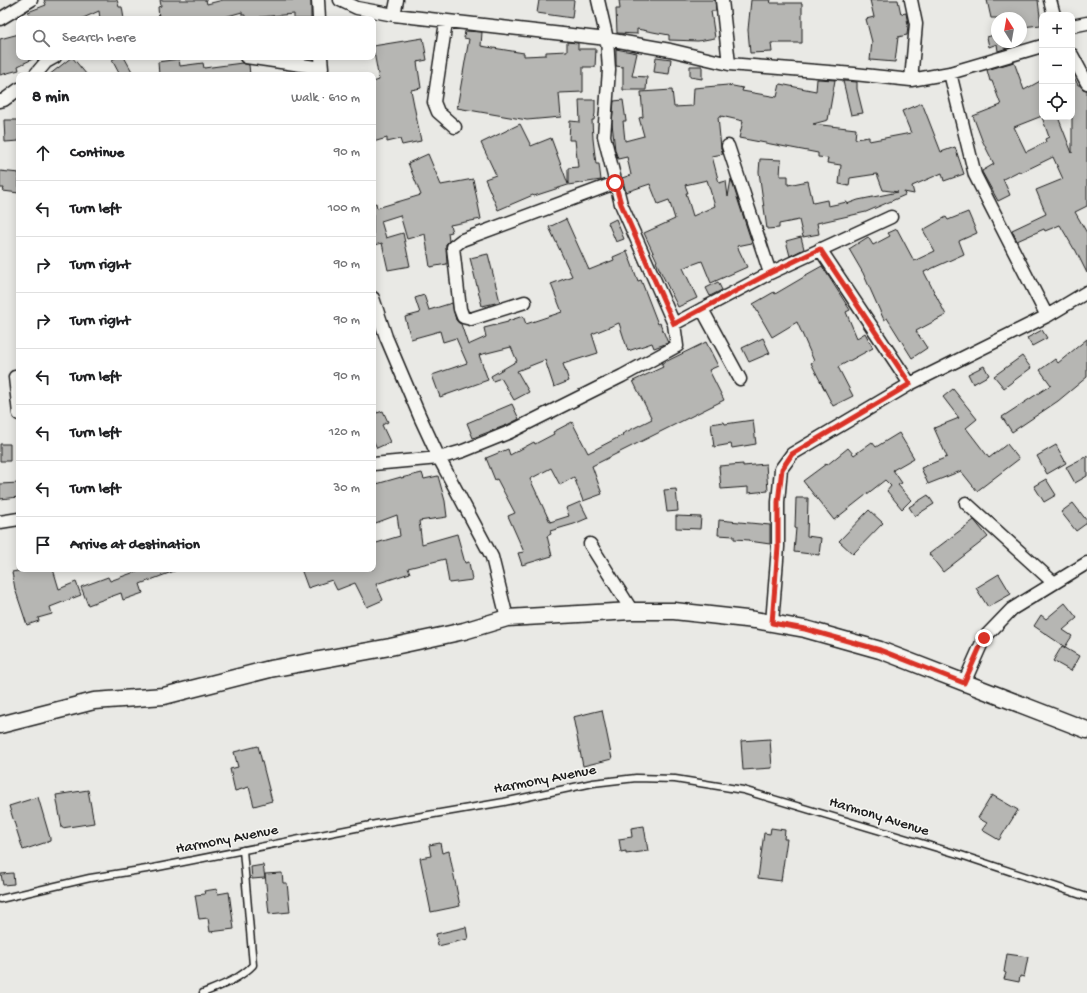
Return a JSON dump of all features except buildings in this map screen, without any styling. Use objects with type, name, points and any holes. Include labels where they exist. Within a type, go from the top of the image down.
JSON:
[{"type":"street","points":[[0,18],[31,0]]},
{"type":"street","points":[[318,0],[319,16]]},
{"type":"street","points":[[340,0],[357,8],[394,15],[607,39],[670,50],[729,64],[911,80],[950,73],[1039,47]]},
{"type":"street","points":[[394,15],[397,0]]},
{"type":"street","points":[[376,464],[439,458],[463,451],[510,432],[622,376],[677,346],[674,324],[621,204],[604,136],[609,70],[607,39],[598,0]]},
{"type":"street","points":[[722,0],[729,64]]},
{"type":"street","points":[[911,0],[916,24],[911,80]]},
{"type":"street","points":[[1050,0],[1053,12]]},
{"type":"street","points":[[446,22],[434,102],[438,112],[455,128]]},
{"type":"street","points":[[1075,25],[1087,23]]},
{"type":"street","points":[[38,72],[50,60]]},
{"type":"street","points":[[268,60],[321,67]]},
{"type":"street","points":[[1075,61],[1087,83]]},
{"type":"street","points":[[950,73],[975,175],[1047,316]]},
{"type":"street","points":[[0,101],[4,100],[16,91]]},
{"type":"street","points":[[728,146],[770,273]]},
{"type":"street","points":[[525,302],[471,318],[463,316],[460,309],[453,247],[462,240],[615,183]]},
{"type":"street","points":[[674,324],[770,273],[891,217]]},
{"type":"street","points":[[820,249],[910,384]]},
{"type":"street","points":[[772,623],[778,547],[778,502],[782,469],[792,454],[910,384],[1047,316],[1087,292]]},
{"type":"street","points":[[376,307],[389,344],[420,417],[439,458],[492,557],[507,618]]},
{"type":"street","points":[[702,309],[740,379]]},
{"type":"street","points":[[14,376],[16,391]]},
{"type":"street","points":[[966,503],[1054,583]]},
{"type":"street","points":[[0,522],[16,519]]},
{"type":"street","points":[[590,544],[632,611]]},
{"type":"street","points":[[964,683],[984,638],[1012,608],[1087,563]]},
{"type":"street","points":[[0,725],[94,701],[164,696],[270,669],[390,647],[464,631],[507,618],[632,611],[674,611],[772,623],[805,629],[880,650],[1087,730]]},
{"type":"lane","name":"Harmony Avenue","points":[[0,899],[90,878],[154,868],[376,824],[504,802],[593,783],[636,778],[675,779],[743,790],[961,855],[1087,897]]},
{"type":"lane","points":[[203,993],[246,973],[253,965],[243,850]]},
{"type":"route","points":[[615,183],[621,204],[674,324],[770,273],[820,249],[910,384],[792,454],[782,469],[778,502],[778,547],[772,623],[805,629],[880,650],[964,683],[984,638]]}]
